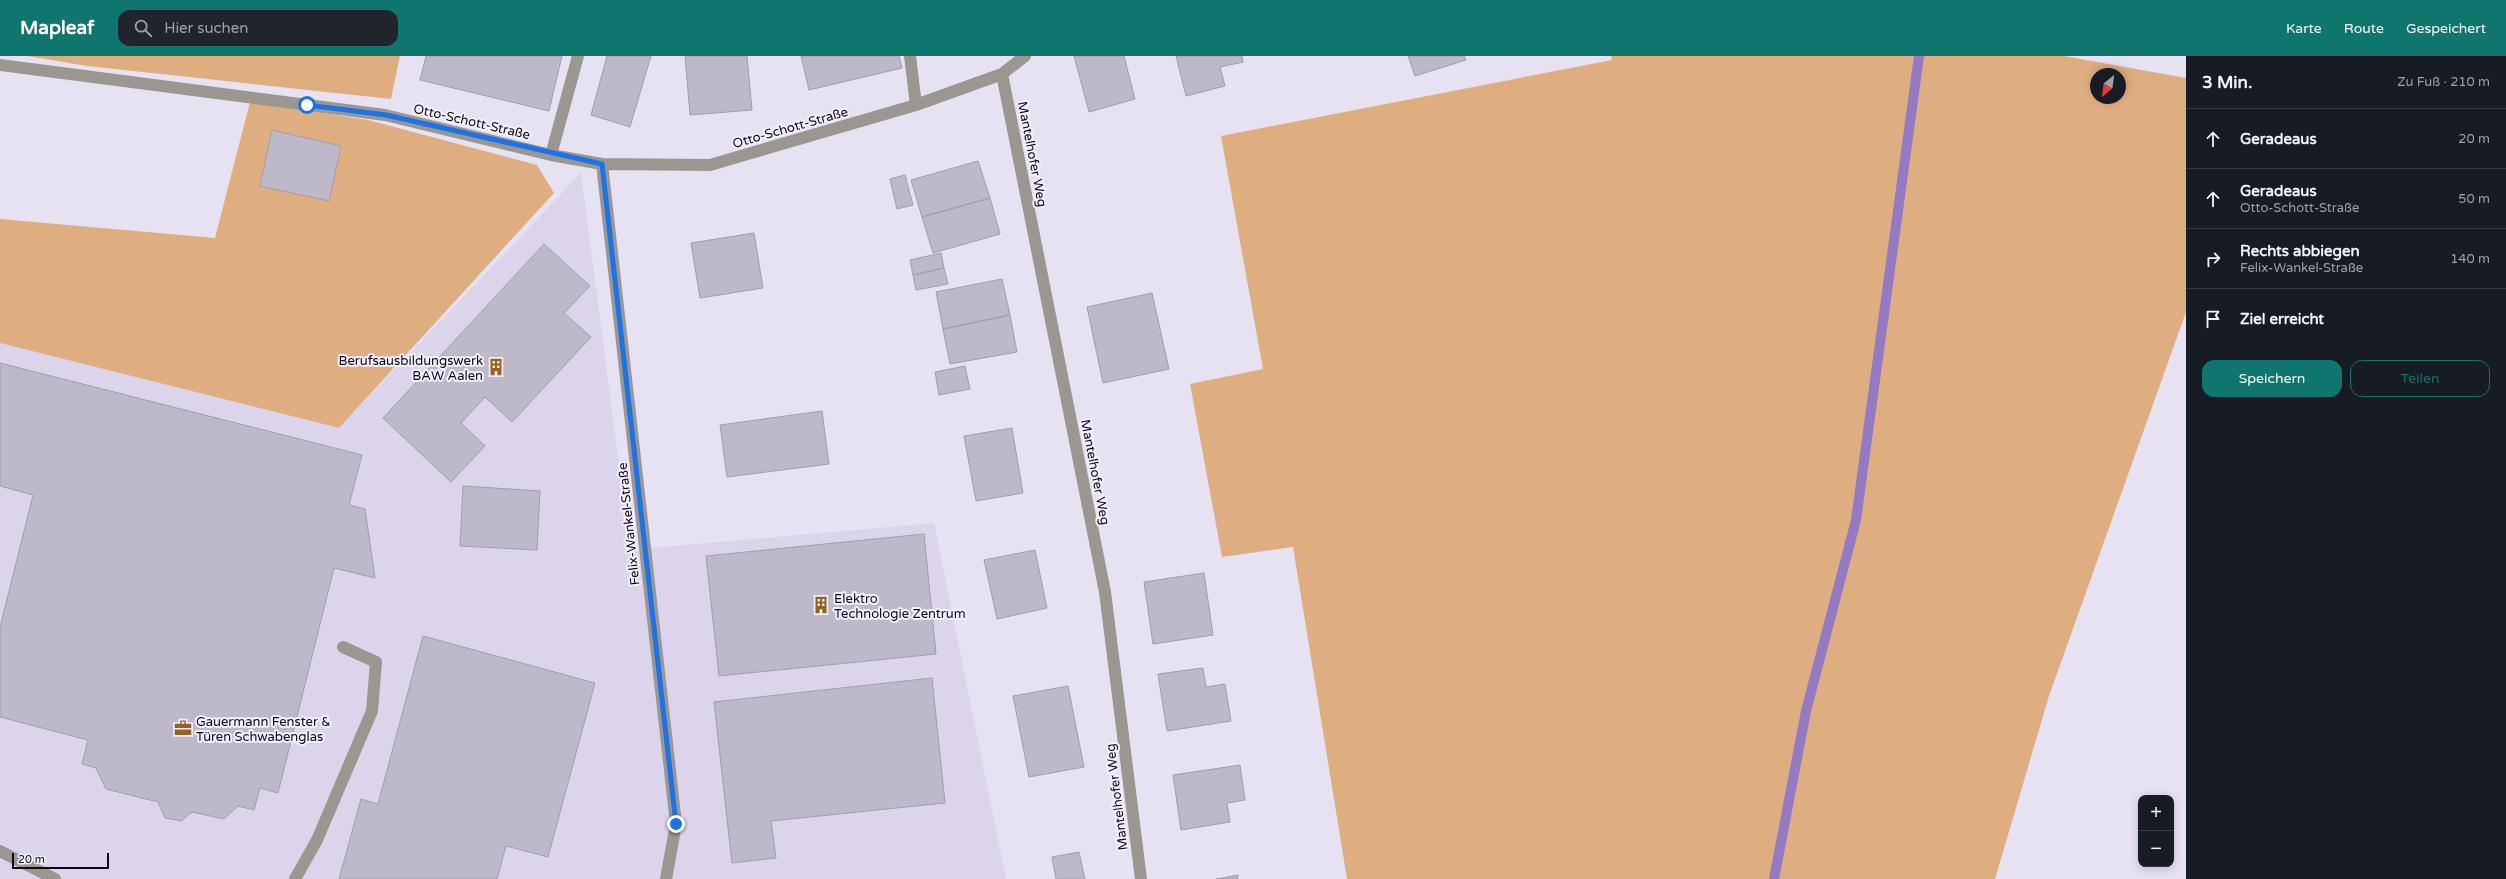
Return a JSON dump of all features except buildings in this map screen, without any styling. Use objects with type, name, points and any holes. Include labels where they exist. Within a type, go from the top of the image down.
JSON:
[{"type":"street","points":[[551,155],[578,56]]},
{"type":"street","points":[[910,56],[916,105]]},
{"type":"street","name":"Otto-Schott-Straße","points":[[0,65],[386,115],[551,155],[602,164],[710,165],[916,105],[1002,74],[1025,56]]},
{"type":"street","name":"Mantelhofer Weg","points":[[1002,74],[1106,592],[1141,879]]},
{"type":"street","name":"Felix-Wankel-Straße","points":[[602,164],[676,824],[666,879]]},
{"type":"street","points":[[295,879],[317,840],[372,710],[376,662],[343,647]]},
{"type":"street","points":[[0,851],[55,879]]},
{"type":"shaded area","points":[[27,56],[400,56],[391,99],[87,66]]},
{"type":"shaded area","points":[[1611,56],[2064,56],[2186,78],[2186,312],[2049,696],[1995,879],[1347,879],[1293,547],[1222,557],[1190,384],[1263,369],[1221,136],[1612,60]]},
{"type":"shaded area","points":[[250,102],[368,120],[537,165],[554,193],[339,428],[0,343],[0,219],[215,238]]},
{"type":"shaded area","points":[[581,173],[630,550],[934,523],[1006,879],[0,879],[0,343],[339,428]]},
{"type":"waterway","points":[[1774,879],[1806,711],[1856,520],[1919,56]]},
{"type":"place","name":"Berufsausbildungswerk BAW Aalen","points":[[496,367]]},
{"type":"place","name":"Elektro Technologie Zentrum","points":[[821,605]]},
{"type":"place","name":"Gauermann Fenster & Türen Schwabenglas","points":[[183,728]]},
{"type":"route","points":[[307,105],[386,115],[551,155],[602,164],[676,824]]}]
